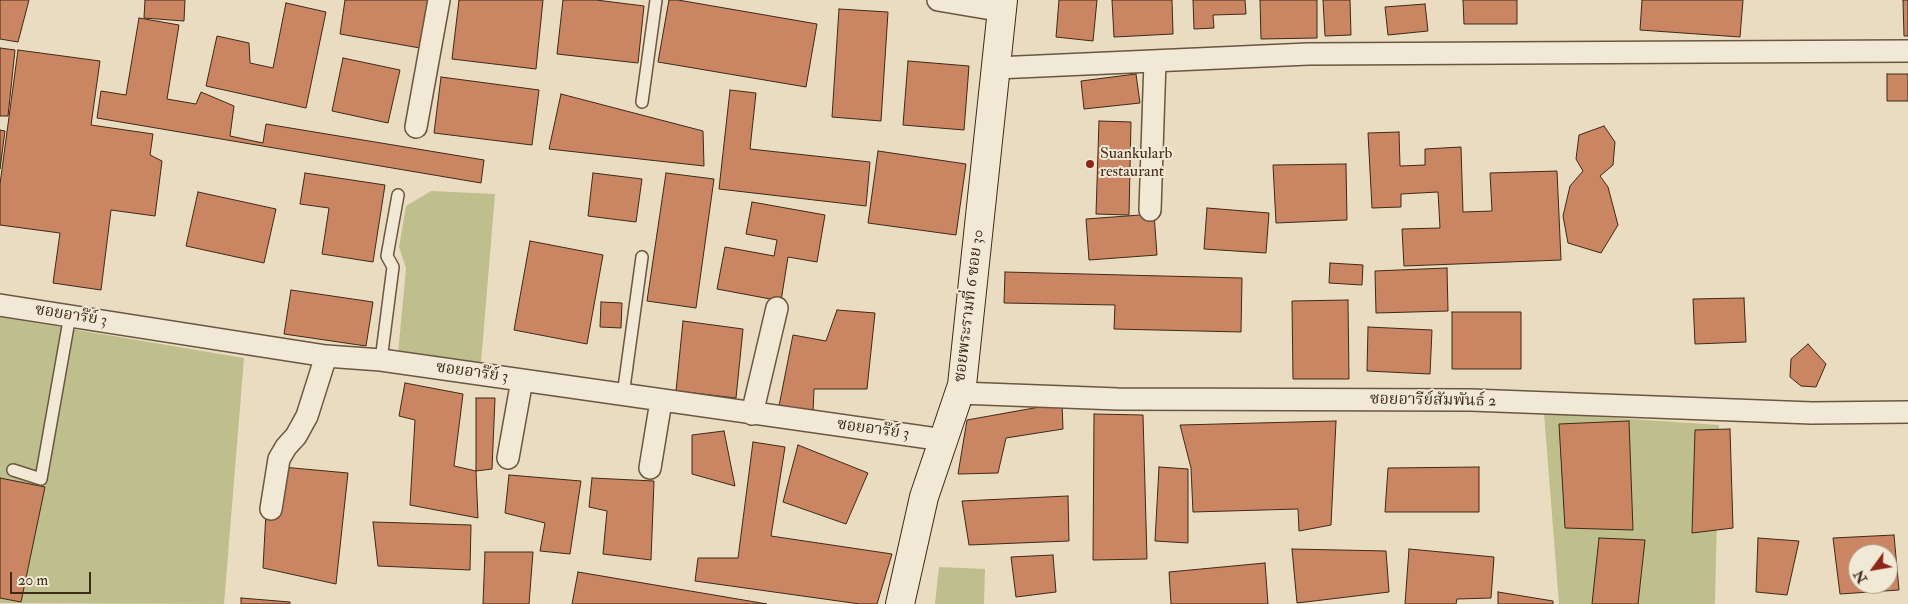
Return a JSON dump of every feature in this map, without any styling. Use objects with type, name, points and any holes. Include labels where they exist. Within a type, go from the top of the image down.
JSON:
[{"type":"street","points":[[416,127],[440,0]]},
{"type":"street","points":[[938,0],[1003,6]]},
{"type":"street","name":"ซอยพระรามที่ 6 ซอย 30","points":[[900,604],[924,497],[959,393],[964,365],[1003,6]]},
{"type":"street","points":[[996,68],[1308,54],[1908,51]]},
{"type":"street","points":[[1150,210],[1155,60]]},
{"type":"street","name":"ซอยอาร๊ย์ 3","points":[[0,305],[326,356],[381,360],[944,440]]},
{"type":"street","points":[[752,414],[777,308]]},
{"type":"street","points":[[271,509],[279,459],[286,447],[296,436],[307,416],[326,356]]},
{"type":"street","points":[[508,458],[522,380]]},
{"type":"street","name":"ซอยอารีย์สัมพันธ์ 2","points":[[959,393],[1118,399],[1471,400],[1812,413],[1908,412]]},
{"type":"street","points":[[650,468],[661,401]]},
{"type":"lane","points":[[642,102],[656,0]]},
{"type":"lane","points":[[381,360],[394,267],[388,256],[398,195]]},
{"type":"lane","points":[[623,395],[642,258]]},
{"type":"lane","points":[[13,470],[41,479],[70,315]]},
{"type":"shaded area","points":[[431,191],[495,194],[481,363],[398,354],[406,268],[399,247],[406,206]]},
{"type":"shaded area","points":[[0,317],[244,358],[224,604],[0,603]]},
{"type":"shaded area","points":[[1544,413],[1719,425],[1715,604],[1559,604]]},
{"type":"shaded area","points":[[939,567],[985,569],[984,604],[935,604]]},
{"type":"building","points":[[0,0],[29,0],[18,42],[0,39]]},
{"type":"building","points":[[145,0],[185,0],[184,21],[144,18]]},
{"type":"building","points":[[345,0],[428,0],[420,48],[340,34]]},
{"type":"building","points":[[459,0],[543,0],[536,69],[452,59]]},
{"type":"building","points":[[563,0],[596,0],[644,6],[638,63],[557,54]]},
{"type":"building","points":[[669,0],[817,24],[806,87],[658,62]]},
{"type":"building","points":[[1059,0],[1097,0],[1093,41],[1056,37]]},
{"type":"building","points":[[1112,0],[1172,0],[1173,34],[1114,37]]},
{"type":"building","points":[[1193,0],[1245,0],[1246,14],[1213,15],[1214,28],[1194,29]]},
{"type":"building","points":[[1260,0],[1317,0],[1317,38],[1261,39]]},
{"type":"building","points":[[1323,0],[1350,0],[1351,35],[1325,36]]},
{"type":"building","points":[[1463,0],[1517,0],[1517,24],[1464,24]]},
{"type":"building","points":[[1642,0],[1743,0],[1740,37],[1640,30]]},
{"type":"building","points":[[1903,0],[1908,0],[1908,36],[1904,36]]},
{"type":"building","points":[[286,3],[326,12],[306,108],[206,86],[217,36],[249,43],[250,63],[273,68]]},
{"type":"building","points":[[1425,4],[1428,31],[1388,35],[1385,7]]},
{"type":"building","points":[[839,9],[888,12],[881,121],[832,117]]},
{"type":"building","points":[[139,18],[179,25],[167,99],[196,104],[201,92],[234,106],[230,136],[263,143],[266,124],[484,160],[481,183],[97,118],[101,91],[126,95]]},
{"type":"building","points":[[0,48],[15,50],[8,116],[0,116]]},
{"type":"building","points":[[18,50],[100,61],[91,125],[153,134],[150,155],[162,161],[155,216],[111,210],[101,290],[53,283],[60,233],[0,225],[0,184]]},
{"type":"building","points":[[343,58],[400,70],[388,123],[332,111]]},
{"type":"building","points":[[908,61],[969,66],[964,130],[903,125]]},
{"type":"building","points":[[1136,74],[1140,103],[1084,109],[1081,81]]},
{"type":"building","points":[[1887,74],[1908,74],[1908,101],[1887,101]]},
{"type":"building","points":[[441,77],[539,90],[532,145],[434,133]]},
{"type":"building","points":[[730,90],[756,93],[750,149],[870,162],[866,206],[719,189]]},
{"type":"building","points":[[561,94],[703,131],[704,166],[549,149]]},
{"type":"building","points":[[1099,121],[1131,122],[1129,215],[1096,214]]},
{"type":"building","points":[[1604,126],[1615,142],[1613,165],[1600,176],[1608,187],[1618,225],[1601,253],[1568,243],[1563,216],[1570,186],[1583,171],[1576,159],[1579,135]]},
{"type":"building","points":[[0,130],[5,131],[0,169]]},
{"type":"building","points":[[1399,132],[1400,166],[1425,165],[1425,149],[1461,147],[1463,212],[1492,211],[1490,173],[1557,171],[1561,260],[1404,266],[1402,229],[1440,228],[1438,192],[1401,194],[1401,207],[1372,208],[1368,133]]},
{"type":"building","points":[[878,151],[966,164],[956,235],[868,223]]},
{"type":"building","points":[[1346,164],[1347,220],[1276,223],[1273,165]]},
{"type":"building","points":[[305,173],[385,185],[373,262],[322,254],[329,208],[300,204]]},
{"type":"building","points":[[593,173],[642,179],[636,222],[588,216]]},
{"type":"building","points":[[666,173],[714,179],[696,308],[647,301]]},
{"type":"building","points":[[198,192],[276,209],[264,263],[186,246]]},
{"type":"building","points":[[752,202],[825,215],[817,262],[788,257],[781,301],[717,289],[725,247],[774,256],[777,240],[746,234]]},
{"type":"building","points":[[1207,208],[1269,213],[1266,253],[1204,249]]},
{"type":"building","points":[[1154,214],[1157,255],[1089,260],[1086,219]]},
{"type":"building","points":[[530,241],[603,255],[587,344],[514,330]]},
{"type":"building","points":[[1330,263],[1363,265],[1362,285],[1329,283]]},
{"type":"building","points":[[1447,268],[1448,311],[1376,313],[1375,271]]},
{"type":"building","points":[[1005,272],[1242,278],[1241,332],[1114,329],[1115,305],[1004,303]]},
{"type":"building","points":[[291,290],[373,302],[366,346],[284,334]]},
{"type":"building","points":[[1744,298],[1746,342],[1695,344],[1693,299]]},
{"type":"building","points":[[1348,300],[1349,379],[1293,379],[1292,301]]},
{"type":"building","points":[[601,302],[622,303],[621,328],[600,327]]},
{"type":"building","points":[[837,310],[875,313],[867,389],[814,389],[813,413],[779,406],[793,335],[826,341]]},
{"type":"building","points":[[1452,312],[1521,312],[1521,369],[1452,369]]},
{"type":"building","points":[[683,321],[743,329],[736,398],[676,391]]},
{"type":"building","points":[[1368,327],[1432,330],[1430,374],[1367,371]]},
{"type":"building","points":[[1808,344],[1826,364],[1816,387],[1801,386],[1790,377],[1791,359]]},
{"type":"building","points":[[405,383],[463,394],[454,466],[476,471],[478,518],[410,505],[415,420],[399,416]]},
{"type":"building","points":[[476,398],[495,398],[492,469],[476,471]]},
{"type":"building","points":[[1062,403],[1063,429],[1006,438],[998,473],[958,474],[967,420]]},
{"type":"building","points":[[1094,414],[1143,415],[1147,559],[1093,560]]},
{"type":"building","points":[[1336,421],[1331,525],[1299,531],[1298,509],[1193,512],[1191,468],[1180,425]]},
{"type":"building","points":[[1629,421],[1633,530],[1565,528],[1559,424]]},
{"type":"building","points":[[1730,429],[1733,528],[1692,533],[1695,430]]},
{"type":"building","points":[[724,431],[735,486],[692,474],[692,435]]},
{"type":"building","points":[[753,442],[785,447],[771,536],[892,554],[877,604],[860,604],[695,581],[698,558],[738,558]]},
{"type":"building","points":[[798,445],[868,473],[846,524],[783,502]]},
{"type":"building","points":[[282,467],[348,473],[336,584],[263,568],[266,512]]},
{"type":"building","points":[[1159,467],[1188,469],[1188,543],[1155,541]]},
{"type":"building","points":[[1479,467],[1479,512],[1385,512],[1388,468]]},
{"type":"building","points":[[509,475],[581,481],[570,554],[540,551],[545,523],[505,513]]},
{"type":"building","points":[[0,478],[45,487],[21,602],[0,598]]},
{"type":"building","points":[[592,478],[654,481],[651,560],[603,554],[607,511],[589,507]]},
{"type":"building","points":[[1068,496],[1069,541],[969,545],[962,501]]},
{"type":"building","points":[[373,522],[471,525],[470,570],[378,566]]},
{"type":"building","points":[[1894,535],[1895,544],[1848,544],[1848,593],[1840,594],[1833,538]]},
{"type":"building","points":[[1599,538],[1645,540],[1638,604],[1592,604]]},
{"type":"building","points":[[1758,538],[1799,541],[1787,595],[1756,592]]},
{"type":"building","points":[[1292,549],[1386,551],[1389,592],[1297,603]]},
{"type":"building","points":[[1409,549],[1494,557],[1491,598],[1457,599],[1456,604],[1405,604]]},
{"type":"building","points":[[485,552],[533,552],[529,604],[483,604]]},
{"type":"building","points":[[1053,555],[1056,592],[1016,597],[1011,557]]},
{"type":"building","points":[[1265,563],[1268,604],[1171,604],[1169,572]]},
{"type":"building","points":[[578,572],[767,604],[572,604]]},
{"type":"building","points":[[1498,592],[1553,601],[1553,604],[1498,604]]},
{"type":"building","points":[[241,598],[290,602],[290,604],[241,604]]},
{"type":"place","name":"Suankularb restaurant","points":[[1090,164]]}]
